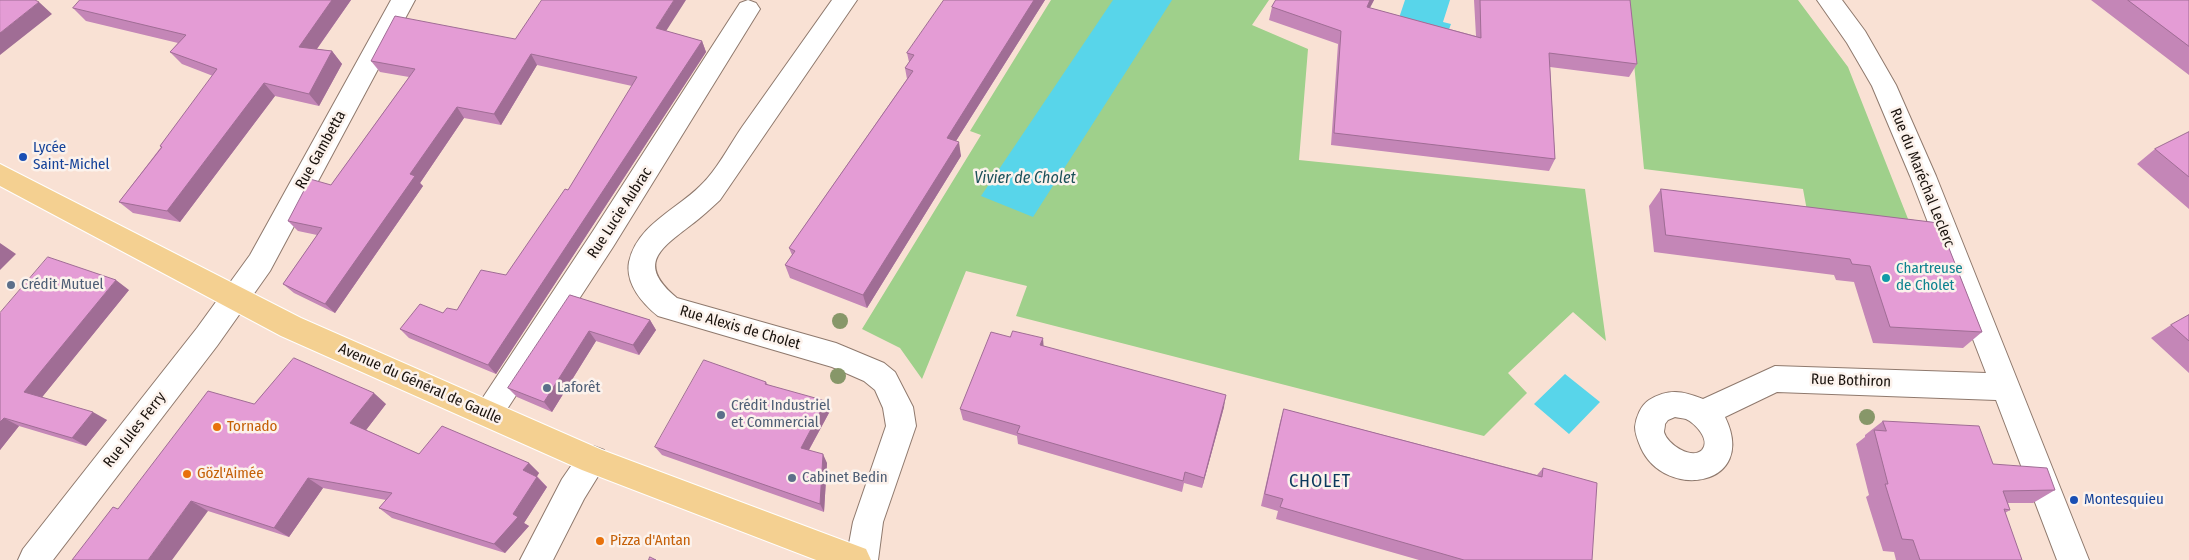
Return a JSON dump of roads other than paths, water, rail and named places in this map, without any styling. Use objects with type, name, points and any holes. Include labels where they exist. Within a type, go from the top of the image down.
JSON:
[{"type":"main road","name":"Avenue du Général de Gaulle","points":[[0,174],[291,327],[593,460],[855,560]]},
{"type":"street","name":"Rue Gambetta","points":[[235,298],[260,263],[403,0]]},
{"type":"street","name":"Rue Alexis de Cholet","points":[[846,0],[711,192],[684,216],[660,233],[649,249],[642,265],[643,279],[649,290],[668,308],[836,356],[874,372],[885,381],[898,407],[901,426],[868,522],[862,560]]},
{"type":"street","name":"Rue du Maréchal Leclerc","points":[[1830,0],[1856,37],[1884,85],[1923,176],[2074,560]]},
{"type":"street","name":"Rue Lucie Aubrac","points":[[488,414],[608,231],[748,10]]},
{"type":"street","name":"Rue Jules Ferry","points":[[34,560],[207,337],[235,298]]},
{"type":"street","name":"Rue Bothiron","points":[[1704,414],[1775,378],[2006,387]]},
{"type":"street","points":[[536,560],[573,489],[593,460]]},
{"type":"water","name":"Vivier de Cholet","points":[[1113,0],[1172,0],[1033,217],[981,196]]},
{"type":"water","points":[[1405,0],[1450,0],[1443,22],[1451,24],[1447,35],[1398,21]]},
{"type":"water","points":[[1565,374],[1600,402],[1569,434],[1534,404]]},
{"type":"place","name":"Lycée Saint-Michel","points":[[23,157]]},
{"type":"place","name":"Chartreuse de Cholet","points":[[1886,278]]},
{"type":"place","name":"Crédit Mutuel","points":[[11,285]]},
{"type":"place","name":"Laforêt","points":[[547,388]]},
{"type":"place","name":"Crédit Industriel et Commercial","points":[[721,415]]},
{"type":"place","name":"Tornado","points":[[217,427]]},
{"type":"place","name":"Gözl'Aimée","points":[[187,474]]},
{"type":"place","name":"Cabinet Bedin","points":[[792,478]]},
{"type":"place","name":"Montesquieu","points":[[2074,500]]},
{"type":"place","name":"Pizza d'Antan","points":[[600,541]]},
{"type":"district","name":"CHOLET","points":[[1320,482]]}]
